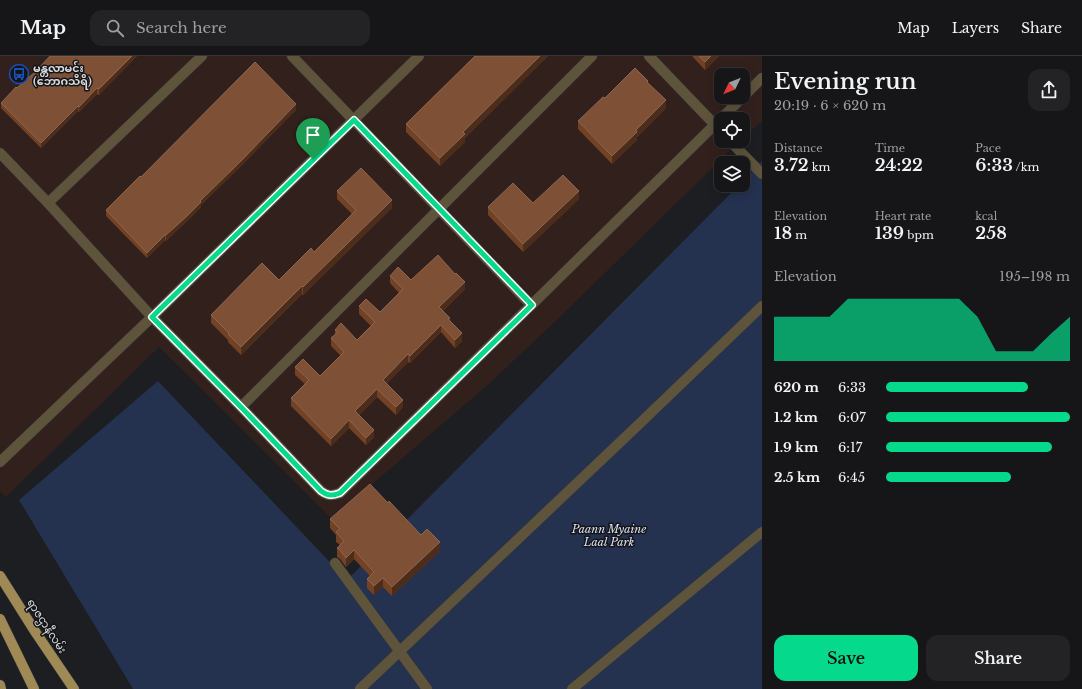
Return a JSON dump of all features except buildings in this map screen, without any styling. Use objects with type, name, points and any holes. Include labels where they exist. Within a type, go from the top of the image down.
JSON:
[{"type":"main road","name":"ရာဇဌာနီလမ်း","points":[[0,576],[36,634],[74,689]]},
{"type":"main road","points":[[0,619],[34,689]]},
{"type":"lane","points":[[48,203],[202,56]]},
{"type":"lane","points":[[292,56],[532,305]]},
{"type":"lane","points":[[0,462],[152,317],[419,56]]},
{"type":"lane","points":[[241,407],[592,56]]},
{"type":"lane","points":[[649,56],[714,124]]},
{"type":"lane","points":[[750,90],[762,78]]},
{"type":"lane","points":[[728,112],[736,104]]},
{"type":"lane","points":[[0,153],[48,203],[152,317],[321,491],[327,495],[334,495],[340,493],[714,126]]},
{"type":"lane","points":[[737,148],[762,174]]},
{"type":"lane","points":[[360,689],[762,306]]},
{"type":"lane","points":[[572,689],[762,532]]},
{"type":"lane","points":[[335,563],[427,689]]},
{"type":"shaded area","points":[[0,56],[762,56],[762,121],[750,132],[750,112],[714,112],[714,148],[733,148],[725,156],[714,156],[714,166],[489,384],[332,519],[159,347],[6,497],[0,491]]},
{"type":"green space","name":"Paann Myaine Laal Park","points":[[762,161],[762,689],[133,689],[19,500],[158,381],[347,580],[732,192],[750,192],[750,174]]},
{"type":"place","name":"မန္တလာမင်း (ဘောဂသီရိ)","points":[[19,74]]},
{"type":"route","points":[[354,120],[532,305],[340,493],[334,495],[327,495],[321,491],[152,317],[313,159],[354,120]]}]
